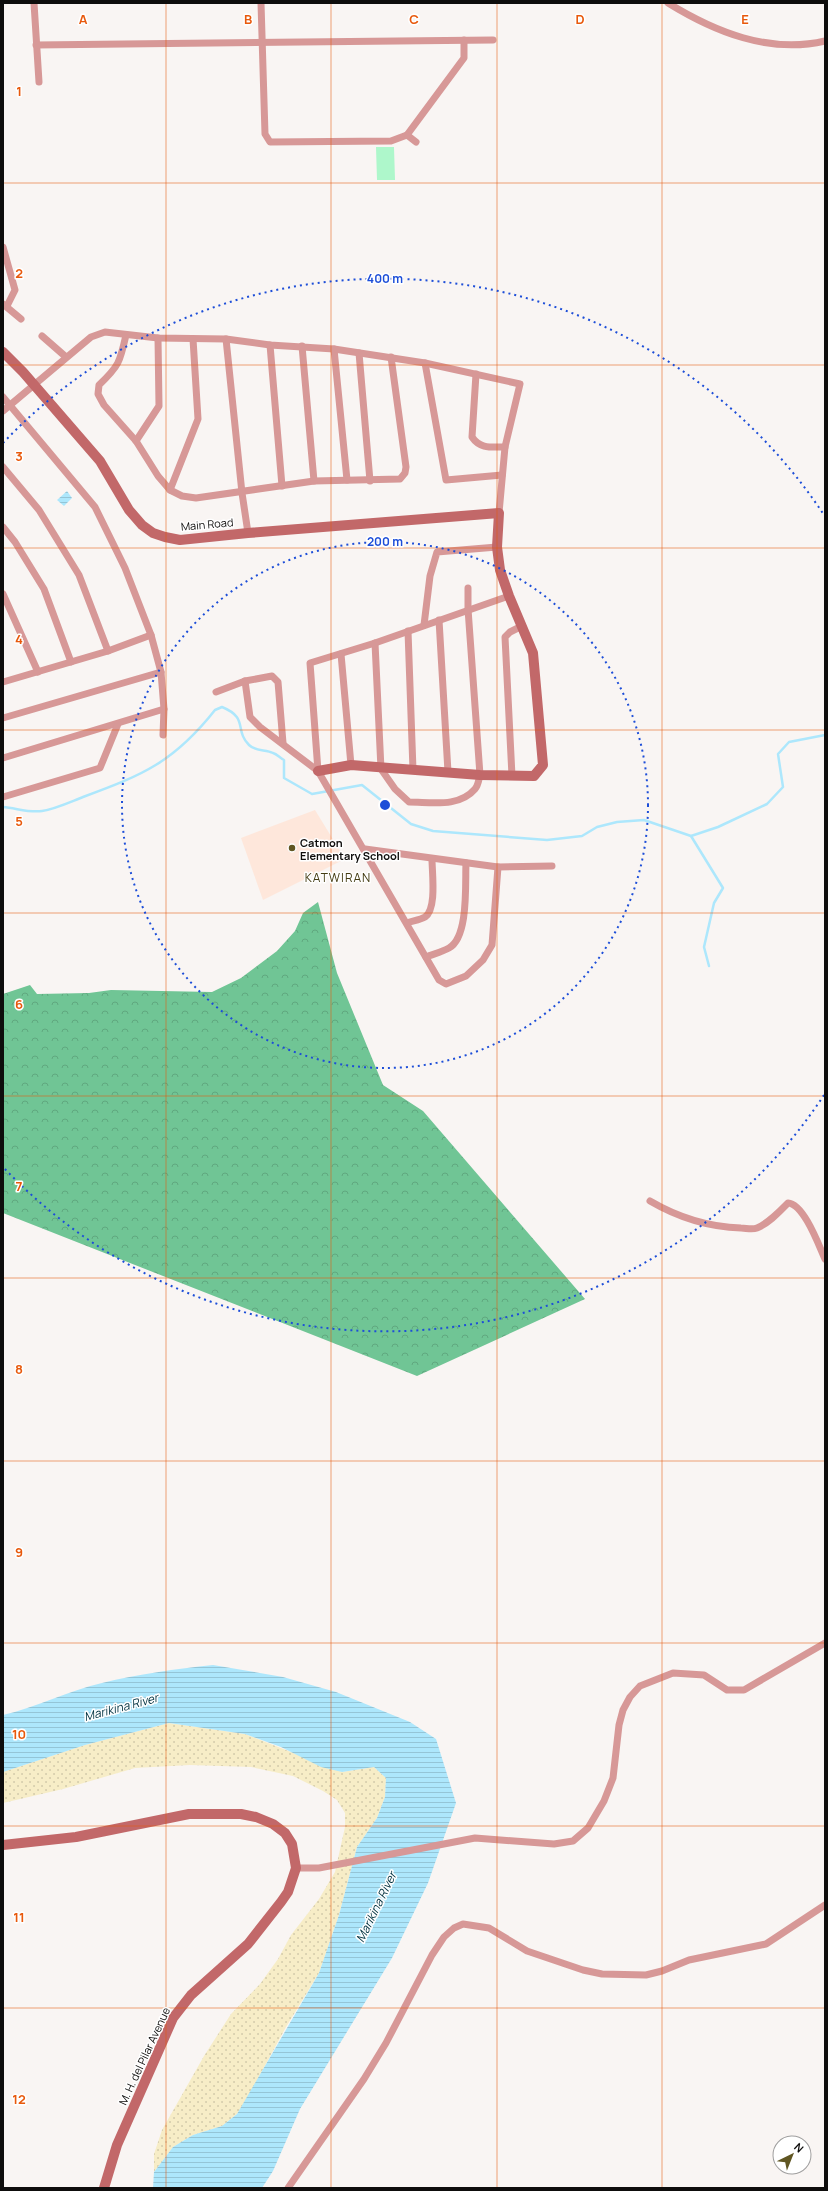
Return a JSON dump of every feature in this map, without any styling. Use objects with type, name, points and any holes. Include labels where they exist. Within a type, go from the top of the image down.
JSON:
[{"type":"street","points":[[34,3],[39,82]]},
{"type":"street","points":[[261,3],[265,134],[270,142],[391,141],[407,135],[464,58],[464,40]]},
{"type":"street","points":[[668,3],[697,21],[755,42],[789,45],[825,41]]},
{"type":"street","points":[[36,45],[493,40]]},
{"type":"street","points":[[407,135],[416,142]]},
{"type":"street","points":[[3,247],[15,290],[5,305],[21,319]]},
{"type":"street","points":[[3,411],[91,337],[105,332],[158,338],[226,339],[270,345],[334,349],[425,363],[520,384],[505,447],[497,548],[500,570],[509,596],[534,653],[543,765],[534,776],[480,775],[381,769],[351,765],[318,771]]},
{"type":"street","points":[[126,335],[121,359],[115,370],[99,385],[98,394],[104,406],[136,442],[158,476],[170,490],[182,496],[196,498],[242,493],[314,482],[346,480],[400,480],[405,473],[406,467],[391,357]]},
{"type":"street","points":[[42,336],[66,357]]},
{"type":"street","points":[[136,442],[159,406],[158,338]]},
{"type":"street","points":[[170,490],[198,419],[193,339]]},
{"type":"street","points":[[226,339],[242,493],[248,532]]},
{"type":"street","points":[[270,345],[282,486]]},
{"type":"street","points":[[302,346],[314,482]]},
{"type":"street","points":[[334,349],[346,480]]},
{"type":"street","name":"Main Road","points":[[3,352],[34,384],[50,405],[100,461],[129,510],[142,525],[153,533],[180,540],[248,532],[499,513]]},
{"type":"street","points":[[360,353],[370,481]]},
{"type":"street","points":[[425,363],[446,480],[502,475]]},
{"type":"street","points":[[476,374],[472,437],[476,443],[482,447],[505,447]]},
{"type":"street","points":[[3,397],[11,404],[95,507],[125,568],[151,635],[161,672],[164,708],[163,735]]},
{"type":"street","points":[[3,467],[39,510],[79,575],[108,652]]},
{"type":"street","points":[[3,527],[15,542],[44,590],[71,662]]},
{"type":"street","points":[[424,625],[430,576],[437,552],[497,548]]},
{"type":"street","points":[[375,643],[381,769],[395,789],[409,802],[454,803],[465,798],[476,789],[480,775],[468,609],[468,588]]},
{"type":"street","points":[[3,594],[38,672]]},
{"type":"street","points":[[318,771],[310,663],[375,643],[468,609],[509,596]]},
{"type":"street","points":[[439,620],[448,772]]},
{"type":"street","points":[[512,776],[505,637],[510,632],[522,626]]},
{"type":"street","points":[[408,631],[413,770]]},
{"type":"street","points":[[3,681],[108,652],[151,635]]},
{"type":"street","points":[[341,654],[351,765]]},
{"type":"street","points":[[3,718],[161,672]]},
{"type":"street","points":[[216,692],[245,681],[272,676],[278,682],[283,743]]},
{"type":"street","points":[[245,681],[250,717],[318,771],[365,849],[439,980],[446,984],[466,976],[483,960],[492,945],[498,867]]},
{"type":"street","points":[[3,758],[118,724],[164,708]]},
{"type":"street","points":[[3,797],[100,768],[118,724]]},
{"type":"street","points":[[365,849],[432,860],[466,862],[498,867],[552,866]]},
{"type":"street","points":[[407,923],[425,917],[430,911],[432,903],[432,860]]},
{"type":"street","points":[[426,957],[450,948],[459,939],[464,920],[466,862]]},
{"type":"street","points":[[650,1201],[673,1215],[690,1220],[710,1225],[755,1229],[765,1224],[788,1203],[792,1203],[797,1206],[812,1230],[825,1259]]},
{"type":"street","points":[[296,1868],[327,1866],[458,1840],[489,1838],[554,1844],[573,1841],[588,1828],[604,1801],[612,1778],[619,1725],[623,1710],[630,1697],[640,1686],[673,1673],[704,1675],[727,1690],[744,1690],[825,1643]]},
{"type":"street","name":"M. H. del Pilar Avenue","points":[[3,1845],[76,1836],[122,1828],[164,1817],[189,1814],[241,1814],[256,1817],[273,1824],[285,1833],[292,1844],[296,1868],[288,1892],[248,1944],[191,1995],[173,2018],[118,2145],[104,2188]]},
{"type":"street","points":[[288,2188],[361,2084],[389,2038],[432,1955],[444,1937],[454,1928],[463,1924],[489,1928],[527,1951],[583,1970],[602,1974],[646,1975],[662,1972],[688,1960],[766,1944],[825,1905]]},
{"type":"shaded area","name":"Catmon Elementary School","points":[[315,810],[345,859],[263,900],[241,838]]},
{"type":"green space","points":[[376,147],[394,147],[395,180],[377,180]]},
{"type":"green space","points":[[318,902],[337,973],[383,1085],[423,1111],[585,1299],[417,1376],[3,1213],[3,994],[30,985],[37,994],[89,993],[111,990],[212,992],[241,978],[277,951],[295,931],[303,913]]},
{"type":"sand","points":[[169,1723],[245,1734],[342,1772],[374,1767],[386,1778],[385,1797],[377,1818],[357,1847],[339,1915],[319,1973],[286,2027],[248,2097],[237,2114],[222,2126],[193,2135],[173,2147],[154,2172],[154,2154],[162,2130],[204,2056],[231,2014],[260,1984],[278,1959],[291,1935],[319,1899],[335,1872],[345,1827],[345,1813],[337,1800],[323,1791],[293,1776],[251,1767],[190,1765],[135,1768],[63,1789],[3,1803],[3,1772],[85,1745]]},
{"type":"water","points":[[67,491],[72,498],[64,506],[57,500]]},
{"type":"water","name":"Marikina River","points":[[213,1665],[283,1677],[336,1692],[410,1722],[436,1739],[456,1803],[428,1883],[392,1958],[300,2109],[273,2171],[262,2188],[153,2188],[154,2172],[173,2147],[193,2135],[222,2126],[237,2114],[319,1973],[339,1915],[357,1847],[377,1818],[385,1797],[386,1778],[374,1767],[342,1772],[321,1767],[281,1747],[245,1734],[169,1723],[85,1745],[3,1772],[3,1715],[102,1683],[157,1672]]},
{"type":"waterway","points":[[3,807],[32,811],[47,810],[140,774],[171,755],[200,728],[215,710],[222,707],[236,715],[242,734],[249,745],[255,749],[267,751],[284,760],[284,778],[312,794],[362,785],[411,824],[433,831],[547,840],[582,836],[597,827],[617,822],[644,820],[691,836],[718,827],[767,804],[783,787],[778,754],[789,742],[825,735]]},
{"type":"waterway","points":[[691,836],[723,888],[714,903],[704,947],[709,966]]},
{"type":"place","name":"Catmon Elementary School","points":[[292,848]]},
{"type":"district","name":"KATWIRAN","points":[[338,877]]}]
